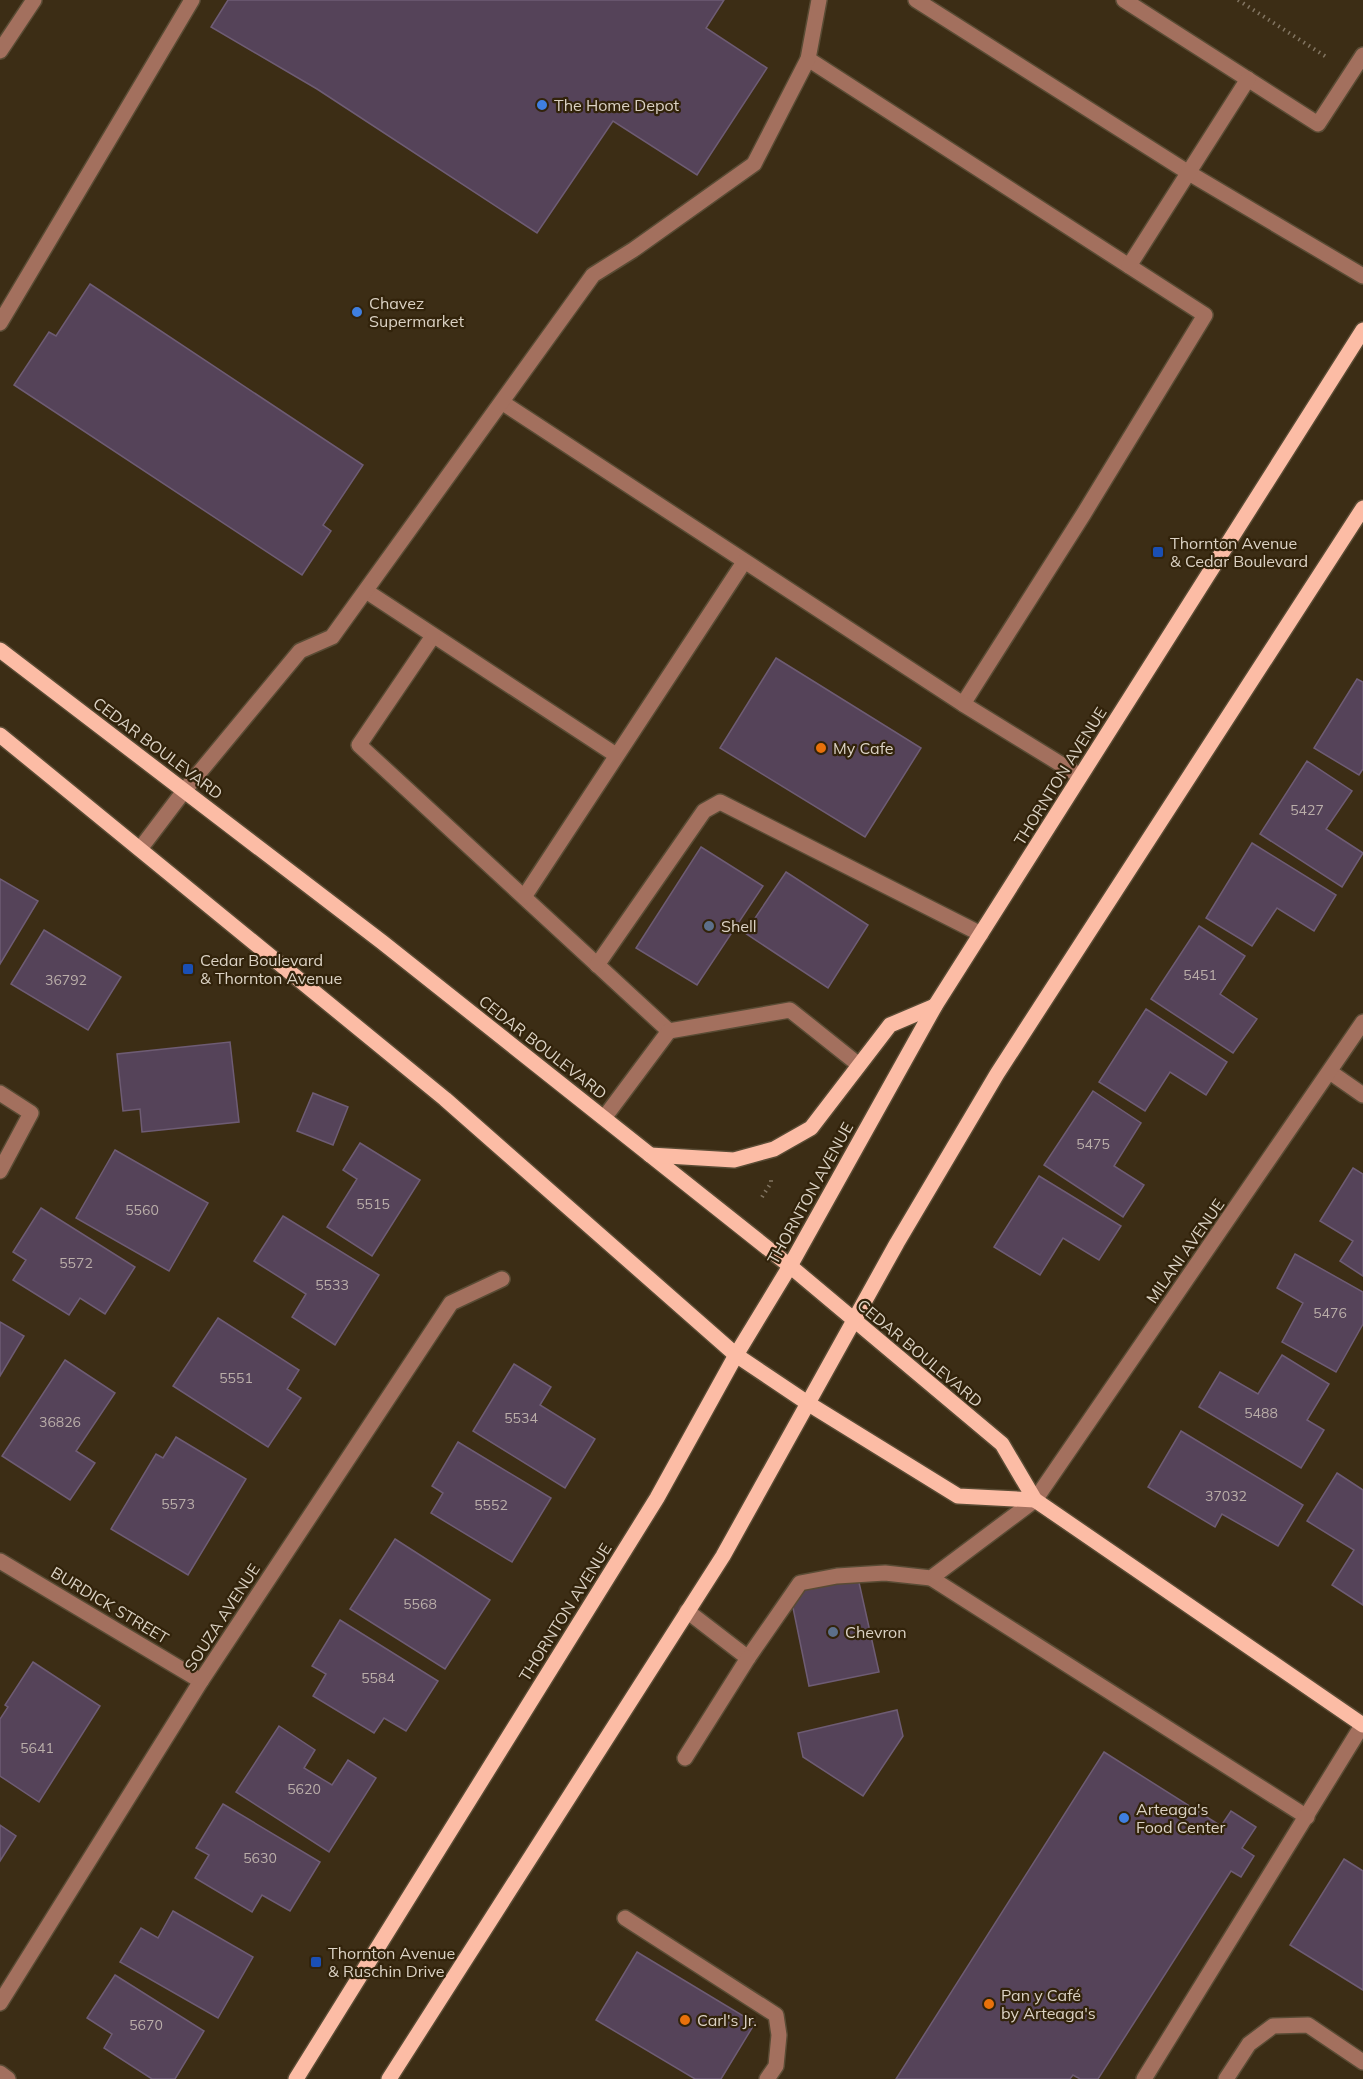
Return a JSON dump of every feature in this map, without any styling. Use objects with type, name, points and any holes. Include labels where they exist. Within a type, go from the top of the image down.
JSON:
[{"type":"main road","name":"THORNTON AVENUE","points":[[296,2079],[657,1498],[935,1006],[1363,330]]},
{"type":"main road","points":[[389,2079],[723,1556],[897,1243],[997,1074],[1363,508]]},
{"type":"main road","name":"CEDAR BOULEVARD","points":[[0,650],[382,942],[790,1266],[1002,1444],[1035,1500],[1363,1724]]},
{"type":"main road","points":[[0,735],[445,1099],[736,1355],[809,1404],[958,1496],[1035,1500]]},
{"type":"main road","points":[[650,1155],[734,1160],[774,1149],[811,1128],[890,1025],[935,1006]]},
{"type":"street","points":[[0,51],[34,0]]},
{"type":"street","points":[[0,323],[192,0]]},
{"type":"street","points":[[140,849],[184,791],[300,651],[333,637],[593,275],[633,250],[754,164],[808,59],[819,0]]},
{"type":"street","points":[[916,0],[1189,173],[1363,276]]},
{"type":"street","points":[[1125,0],[1318,124],[1363,55]]},
{"type":"street","points":[[808,59],[1205,315],[1083,515],[963,704]]},
{"type":"street","points":[[1129,266],[1248,80]]},
{"type":"street","points":[[503,403],[963,704],[1080,776]]},
{"type":"street","points":[[524,897],[744,562]]},
{"type":"street","points":[[366,591],[616,755]]},
{"type":"street","points":[[433,636],[359,745],[669,1031]]},
{"type":"street","points":[[597,966],[704,811],[720,802],[981,934]]},
{"type":"street","points":[[604,1118],[669,1031],[790,1010],[859,1065]]},
{"type":"street","name":"MILANI AVENUE","points":[[931,1578],[1035,1500],[1363,1022]]},
{"type":"street","points":[[1330,1072],[1363,1095]]},
{"type":"street","points":[[0,1093],[31,1113],[0,1171]]},
{"type":"street","name":"SOUZA AVENUE","points":[[0,2004],[201,1681],[451,1304],[502,1279]]},
{"type":"street","name":"BURDICK STREET","points":[[0,1561],[201,1681]]},
{"type":"street","points":[[685,1758],[748,1658],[800,1583],[837,1576],[885,1573],[931,1578],[1307,1817]]},
{"type":"street","points":[[687,1611],[748,1658]]},
{"type":"street","points":[[1144,2079],[1363,1724]]},
{"type":"street","points":[[625,1918],[776,2015],[779,2035],[776,2066],[767,2079]]},
{"type":"street","points":[[1226,2079],[1249,2044],[1273,2026],[1308,2025],[1363,2062]]},
{"type":"street","points":[[0,2073],[8,2079]]},
{"type":"path","points":[[1238,0],[1352,73]]},
{"type":"path","points":[[762,1197],[771,1183],[770,1171]]},
{"type":"building","name":"The Home Depot","points":[[228,0],[724,0],[706,28],[767,68],[697,175],[613,121],[537,233],[317,89],[211,27]]},
{"type":"building","points":[[90,284],[363,465],[323,525],[331,531],[302,575],[14,385],[49,332],[56,336]]},
{"type":"building","name":"My Cafe","points":[[776,658],[921,748],[865,837],[720,748]]},
{"type":"building","points":[[1357,679],[1363,682],[1363,769],[1359,775],[1314,748]]},
{"type":"building","points":[[1307,761],[1352,791],[1326,829],[1363,853],[1342,887],[1260,834]]},
{"type":"building","points":[[1252,843],[1336,895],[1314,931],[1277,908],[1252,946],[1206,918]]},
{"type":"building","points":[[701,847],[763,886],[697,985],[636,948]]},
{"type":"building","points":[[786,872],[868,925],[828,988],[745,933]]},
{"type":"building","points":[[0,879],[38,901],[0,964]]},
{"type":"building","points":[[1199,926],[1245,956],[1220,994],[1257,1019],[1233,1053],[1151,999]]},
{"type":"building","points":[[44,930],[121,977],[88,1030],[11,984]]},
{"type":"building","points":[[1146,1009],[1227,1062],[1206,1095],[1170,1072],[1145,1111],[1099,1082]]},
{"type":"building","points":[[230,1042],[239,1122],[142,1132],[140,1109],[123,1111],[117,1054]]},
{"type":"building","points":[[1093,1091],[1141,1123],[1114,1166],[1144,1185],[1123,1217],[1044,1165]]},
{"type":"building","points":[[313,1093],[348,1107],[333,1145],[297,1131]]},
{"type":"building","points":[[360,1143],[420,1180],[372,1256],[327,1227],[357,1179],[343,1170]]},
{"type":"building","points":[[115,1150],[208,1203],[169,1271],[76,1218]]},
{"type":"building","points":[[1353,1168],[1363,1174],[1363,1276],[1340,1261],[1353,1241],[1320,1221]]},
{"type":"building","points":[[1039,1176],[1121,1226],[1099,1260],[1063,1238],[1040,1275],[994,1247]]},
{"type":"building","points":[[41,1208],[135,1267],[105,1314],[80,1298],[69,1315],[13,1280],[26,1260],[13,1252]]},
{"type":"building","points":[[283,1216],[379,1275],[335,1345],[292,1317],[306,1294],[254,1261]]},
{"type":"building","points":[[1295,1254],[1363,1292],[1363,1324],[1336,1372],[1282,1342],[1303,1303],[1277,1288]]},
{"type":"building","points":[[218,1318],[299,1370],[287,1389],[301,1398],[268,1447],[173,1386]]},
{"type":"building","points":[[0,1322],[24,1336],[0,1376]]},
{"type":"building","points":[[1282,1355],[1329,1384],[1307,1420],[1324,1430],[1301,1468],[1199,1407],[1220,1372],[1258,1394]]},
{"type":"building","points":[[65,1360],[115,1393],[76,1451],[95,1463],[70,1500],[2,1456]]},
{"type":"building","points":[[514,1364],[551,1387],[540,1405],[595,1439],[565,1488],[473,1431]]},
{"type":"building","points":[[1181,1431],[1303,1505],[1278,1546],[1222,1514],[1215,1527],[1148,1487]]},
{"type":"building","points":[[176,1437],[246,1479],[188,1575],[111,1529],[156,1454],[163,1458]]},
{"type":"building","points":[[458,1442],[551,1498],[512,1562],[431,1513],[443,1493],[432,1486]]},
{"type":"building","points":[[1337,1473],[1363,1490],[1363,1605],[1332,1585],[1354,1550],[1307,1521]]},
{"type":"building","points":[[395,1539],[490,1600],[445,1669],[350,1609]]},
{"type":"building","points":[[858,1578],[879,1672],[809,1686],[790,1593]]},
{"type":"building","points":[[340,1620],[438,1681],[406,1731],[384,1718],[374,1733],[313,1696],[326,1674],[312,1666]]},
{"type":"building","points":[[33,1662],[100,1706],[39,1802],[0,1776],[0,1719],[8,1707],[5,1705]]},
{"type":"building","points":[[897,1710],[903,1736],[863,1796],[803,1757],[798,1733]]},
{"type":"building","points":[[279,1726],[315,1750],[304,1768],[332,1785],[348,1760],[376,1778],[329,1852],[236,1792]]},
{"type":"building","points":[[1104,1752],[1221,1826],[1231,1811],[1256,1827],[1242,1848],[1254,1856],[1241,1877],[1231,1871],[1098,2079],[1080,2079],[1073,2075],[1070,2079],[896,2079]]},
{"type":"building","points":[[223,1804],[320,1862],[290,1911],[262,1895],[252,1912],[195,1878],[209,1855],[196,1848]]},
{"type":"building","points":[[0,1825],[16,1836],[0,1861]]},
{"type":"building","points":[[1344,1859],[1363,1871],[1363,1990],[1290,1945]]},
{"type":"building","points":[[173,1911],[253,1957],[218,2018],[120,1962],[141,1928],[158,1938]]},
{"type":"building","points":[[637,1952],[755,2023],[721,2079],[695,2079],[596,2020]]},
{"type":"building","points":[[115,1975],[204,2031],[175,2079],[152,2079],[104,2048],[112,2034],[87,2018]]},
{"type":"place","name":"The Home Depot","points":[[542,105]]},
{"type":"place","name":"Chavez Supermarket","points":[[357,312]]},
{"type":"place","name":"Thornton Avenue & Cedar Boulevard","points":[[1158,552]]},
{"type":"place","name":"My Cafe","points":[[821,748]]},
{"type":"place","name":"Shell","points":[[709,926]]},
{"type":"place","name":"Cedar Boulevard & Thornton Avenue","points":[[188,969]]},
{"type":"place","name":"Chevron","points":[[833,1632]]},
{"type":"place","name":"Arteaga's Food Center","points":[[1124,1818]]},
{"type":"place","name":"Thornton Avenue & Ruschin Drive","points":[[316,1962]]},
{"type":"place","name":"Pan y Café by Arteaga's","points":[[989,2004]]},
{"type":"place","name":"Carl's Jr.","points":[[685,2020]]}]
